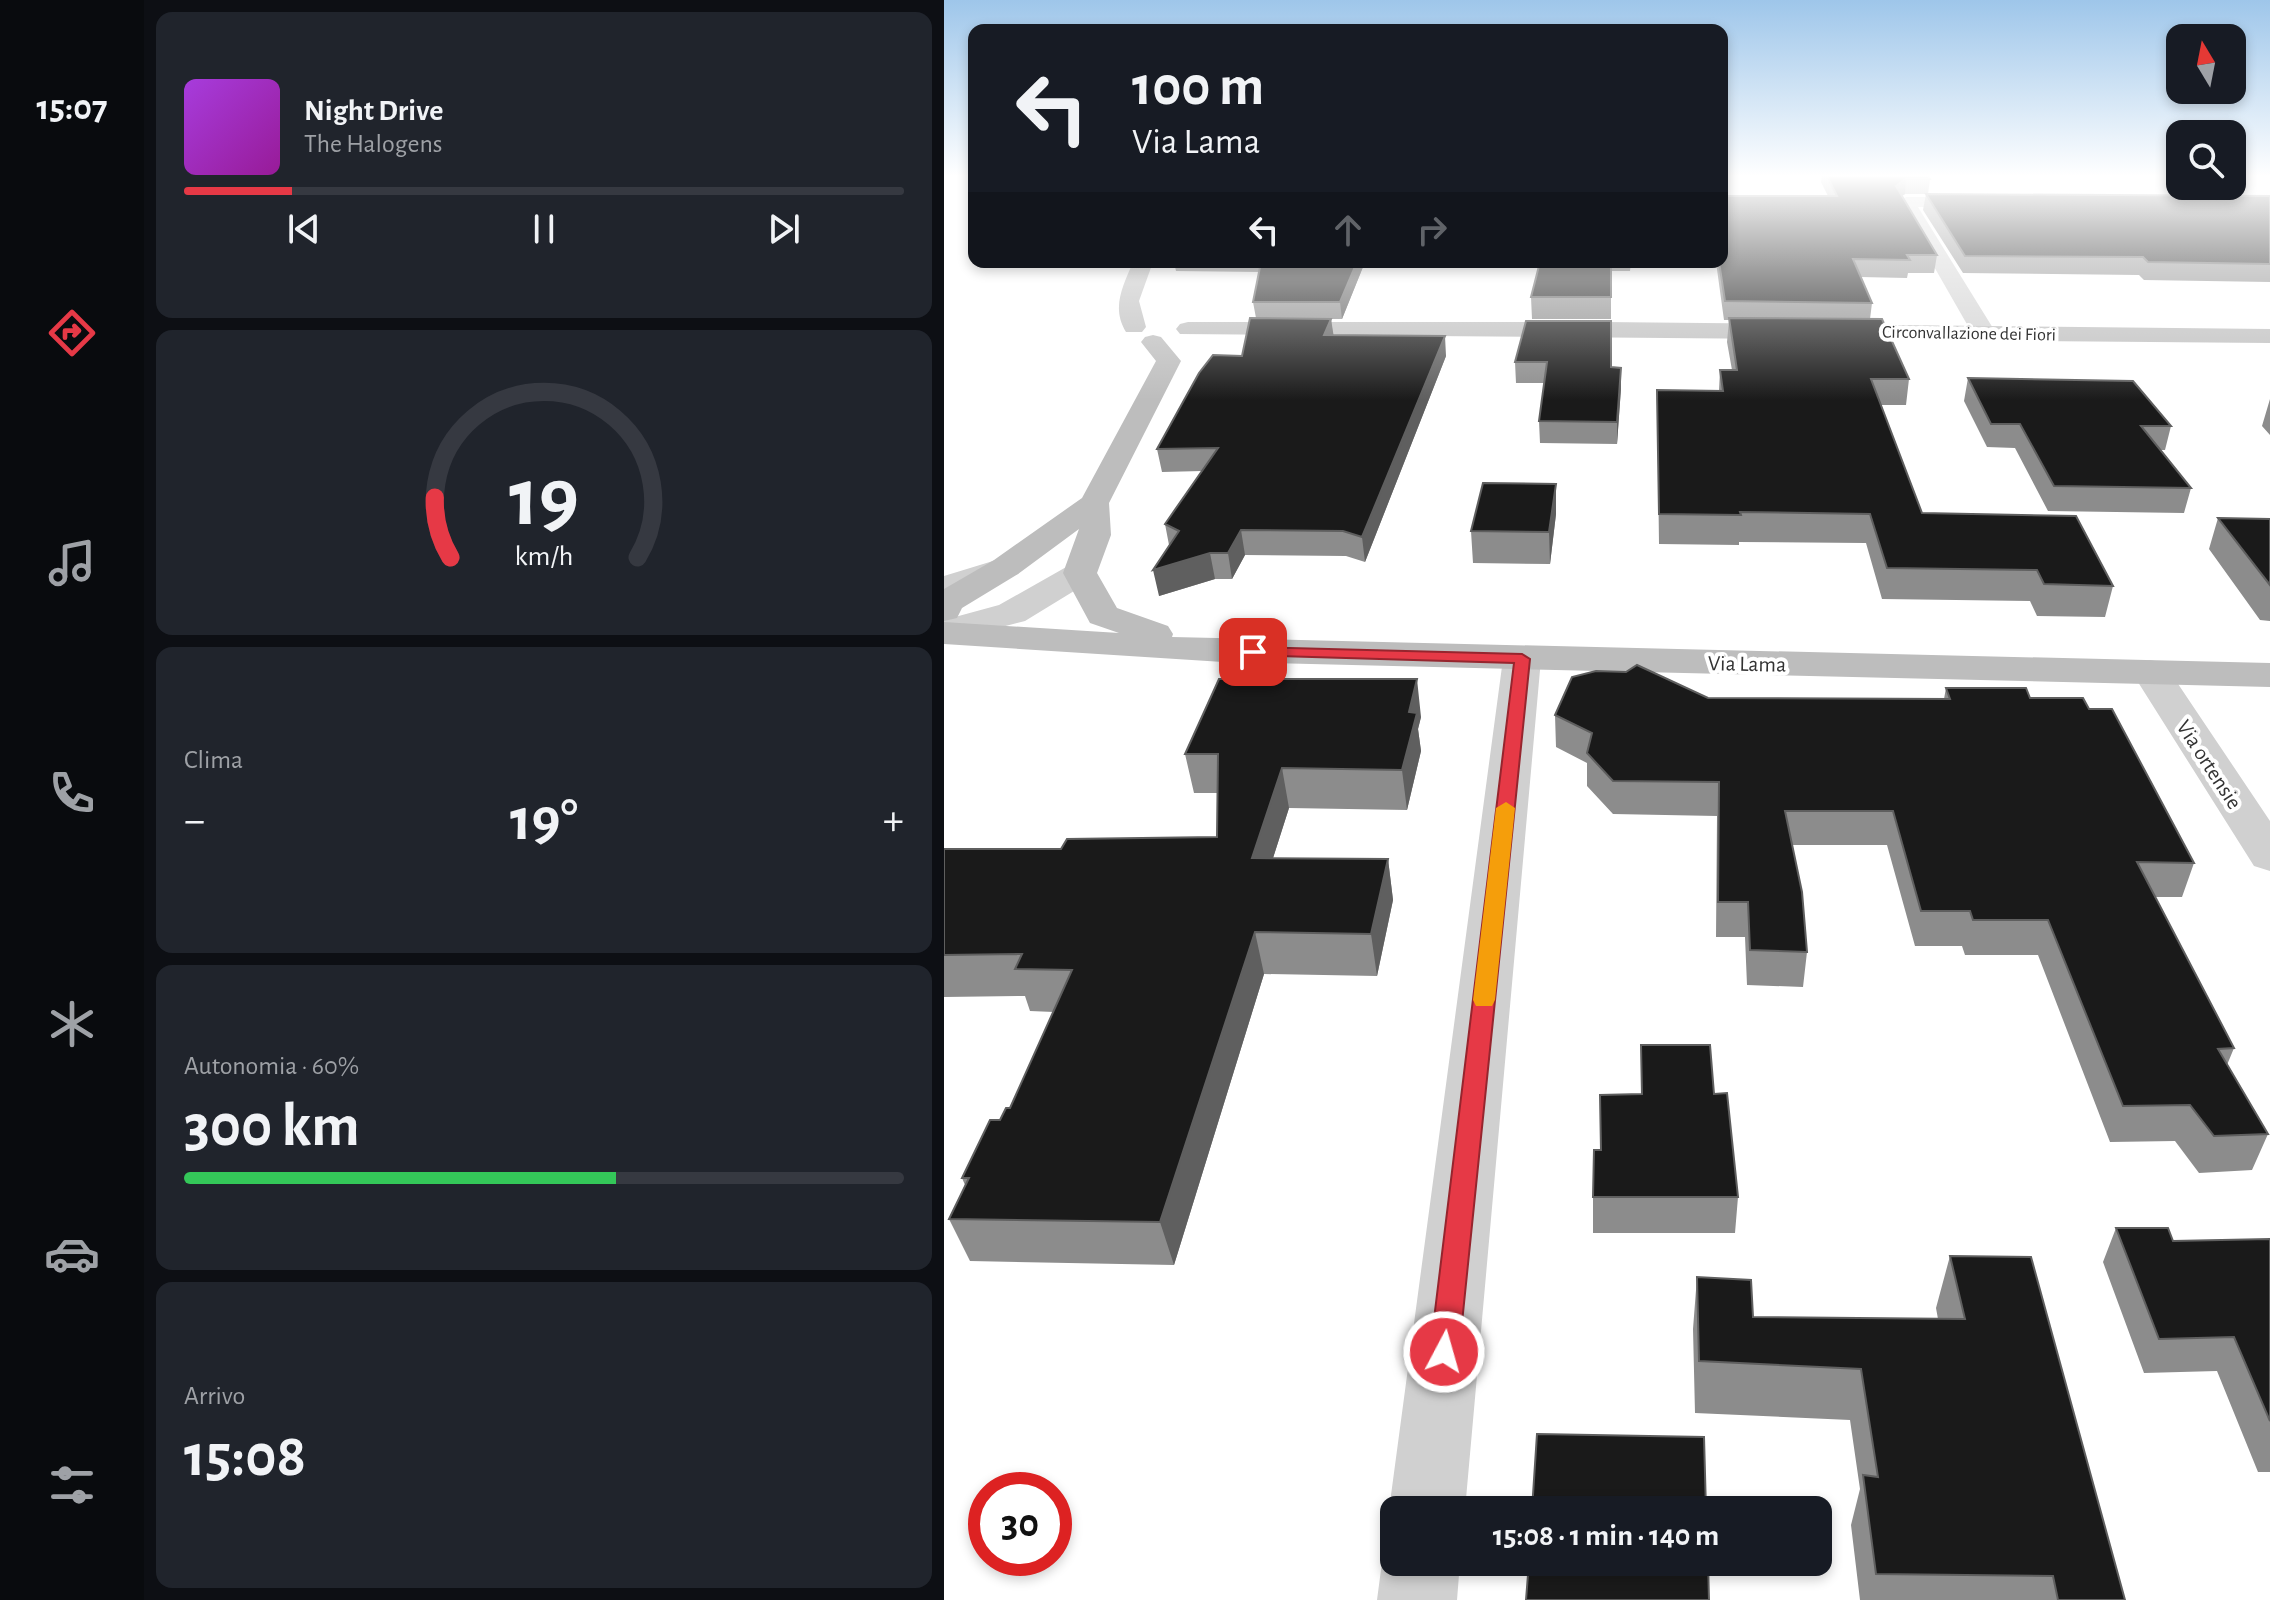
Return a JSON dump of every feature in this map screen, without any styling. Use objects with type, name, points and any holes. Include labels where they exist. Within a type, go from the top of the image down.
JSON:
[{"type":"street","points":[[1935,251],[1984,333]]},
{"type":"street","points":[[944,611],[1094,503],[1169,361],[1143,334],[1128,301],[1141,268]]},
{"type":"street","name":"Circonvallazione dei Fiori","points":[[1143,334],[1169,322],[1188,329],[2270,336]]},
{"type":"street","points":[[944,611],[1012,613],[1080,573],[1095,535],[1094,503]]},
{"type":"street","points":[[1080,573],[1103,615],[1142,631],[1223,651]]},
{"type":"street","points":[[944,611],[1223,651]]},
{"type":"street","name":"Via Lama","points":[[1223,651],[2270,675]]},
{"type":"street","points":[[1429,1496],[1522,659]]},
{"type":"street","name":"Via ortensie","points":[[2150,671],[2270,856]]},
{"type":"street","points":[[1417,1600],[1420,1576]]},
{"type":"building","points":[[1728,251],[1934,251],[1937,255],[1907,255],[1910,260],[1853,259],[1872,303],[1725,301],[1720,268],[1728,268]]},
{"type":"building","points":[[1962,251],[2270,251],[2270,264],[2148,262],[2143,257],[1965,256]]},
{"type":"building","points":[[1260,268],[1354,268],[1340,302],[1253,302]]},
{"type":"building","points":[[1538,268],[1611,268],[1611,297],[1531,297]]},
{"type":"building","points":[[1250,318],[1331,319],[1324,335],[1445,336],[1362,537],[1343,531],[1241,530],[1228,553],[1210,553],[1153,570],[1179,531],[1165,524],[1218,448],[1157,449],[1199,373],[1213,355],[1242,356]]},
{"type":"building","points":[[1729,318],[1882,319],[1909,379],[1871,379],[1922,513],[2076,516],[2113,586],[2044,584],[2037,570],[1887,568],[1870,514],[1659,514],[1657,390],[1723,391],[1720,370],[1737,370]]},
{"type":"building","points":[[1526,321],[1611,321],[1611,367],[1621,368],[1617,422],[1539,421],[1547,362],[1515,362]]},
{"type":"building","points":[[1968,378],[2133,381],[2171,426],[2141,426],[2191,488],[2054,486],[2020,424],[1991,424]]},
{"type":"building","points":[[1483,483],[1556,484],[1549,532],[1471,531]]},
{"type":"building","points":[[2218,518],[2270,519],[2270,585]]},
{"type":"building","points":[[1637,665],[1708,698],[1950,699],[1946,688],[2026,688],[2030,698],[2083,698],[2089,709],[2112,709],[2194,863],[2137,862],[2234,1048],[2218,1049],[2268,1134],[2214,1136],[2190,1105],[2123,1106],[2048,920],[1973,920],[1970,911],[1921,911],[1893,811],[1785,811],[1802,892],[1807,952],[1750,950],[1748,902],[1718,902],[1719,782],[1613,781],[1587,753],[1592,733],[1555,715],[1572,677],[1596,671],[1626,672]]},
{"type":"building","points":[[1219,679],[1417,679],[1409,712],[1417,713],[1402,770],[1282,768],[1252,858],[1388,859],[1371,934],[1255,932],[1160,1222],[949,1219],[969,1178],[962,1178],[990,1120],[1000,1120],[1006,1108],[1010,1108],[1072,970],[1015,969],[1022,954],[944,955],[944,849],[1061,849],[1067,839],[1217,837],[1218,754],[1185,754]]},
{"type":"building","points":[[1641,1045],[1710,1045],[1714,1094],[1727,1093],[1738,1197],[1593,1197],[1594,1150],[1601,1150],[1600,1095],[1642,1094]]},
{"type":"building","points":[[2116,1228],[2168,1228],[2173,1241],[2270,1239],[2270,1421],[2234,1337],[2159,1339]]},
{"type":"building","points":[[1950,1256],[2031,1257],[2125,1600],[2058,1600],[2053,1576],[1876,1574],[1863,1475],[1878,1477],[1861,1369],[1699,1361],[1697,1277],[1751,1280],[1753,1317],[1965,1319]]},
{"type":"building","points":[[1537,1434],[1704,1437],[1706,1496],[1533,1496]]},
{"type":"building","points":[[1528,1576],[1708,1576],[1709,1600],[1526,1600]]},
{"type":"slow traffic","points":[[1484,1000],[1506,808]]},
{"type":"route","points":[[1253,652],[1522,659],[1444,1352]]}]
